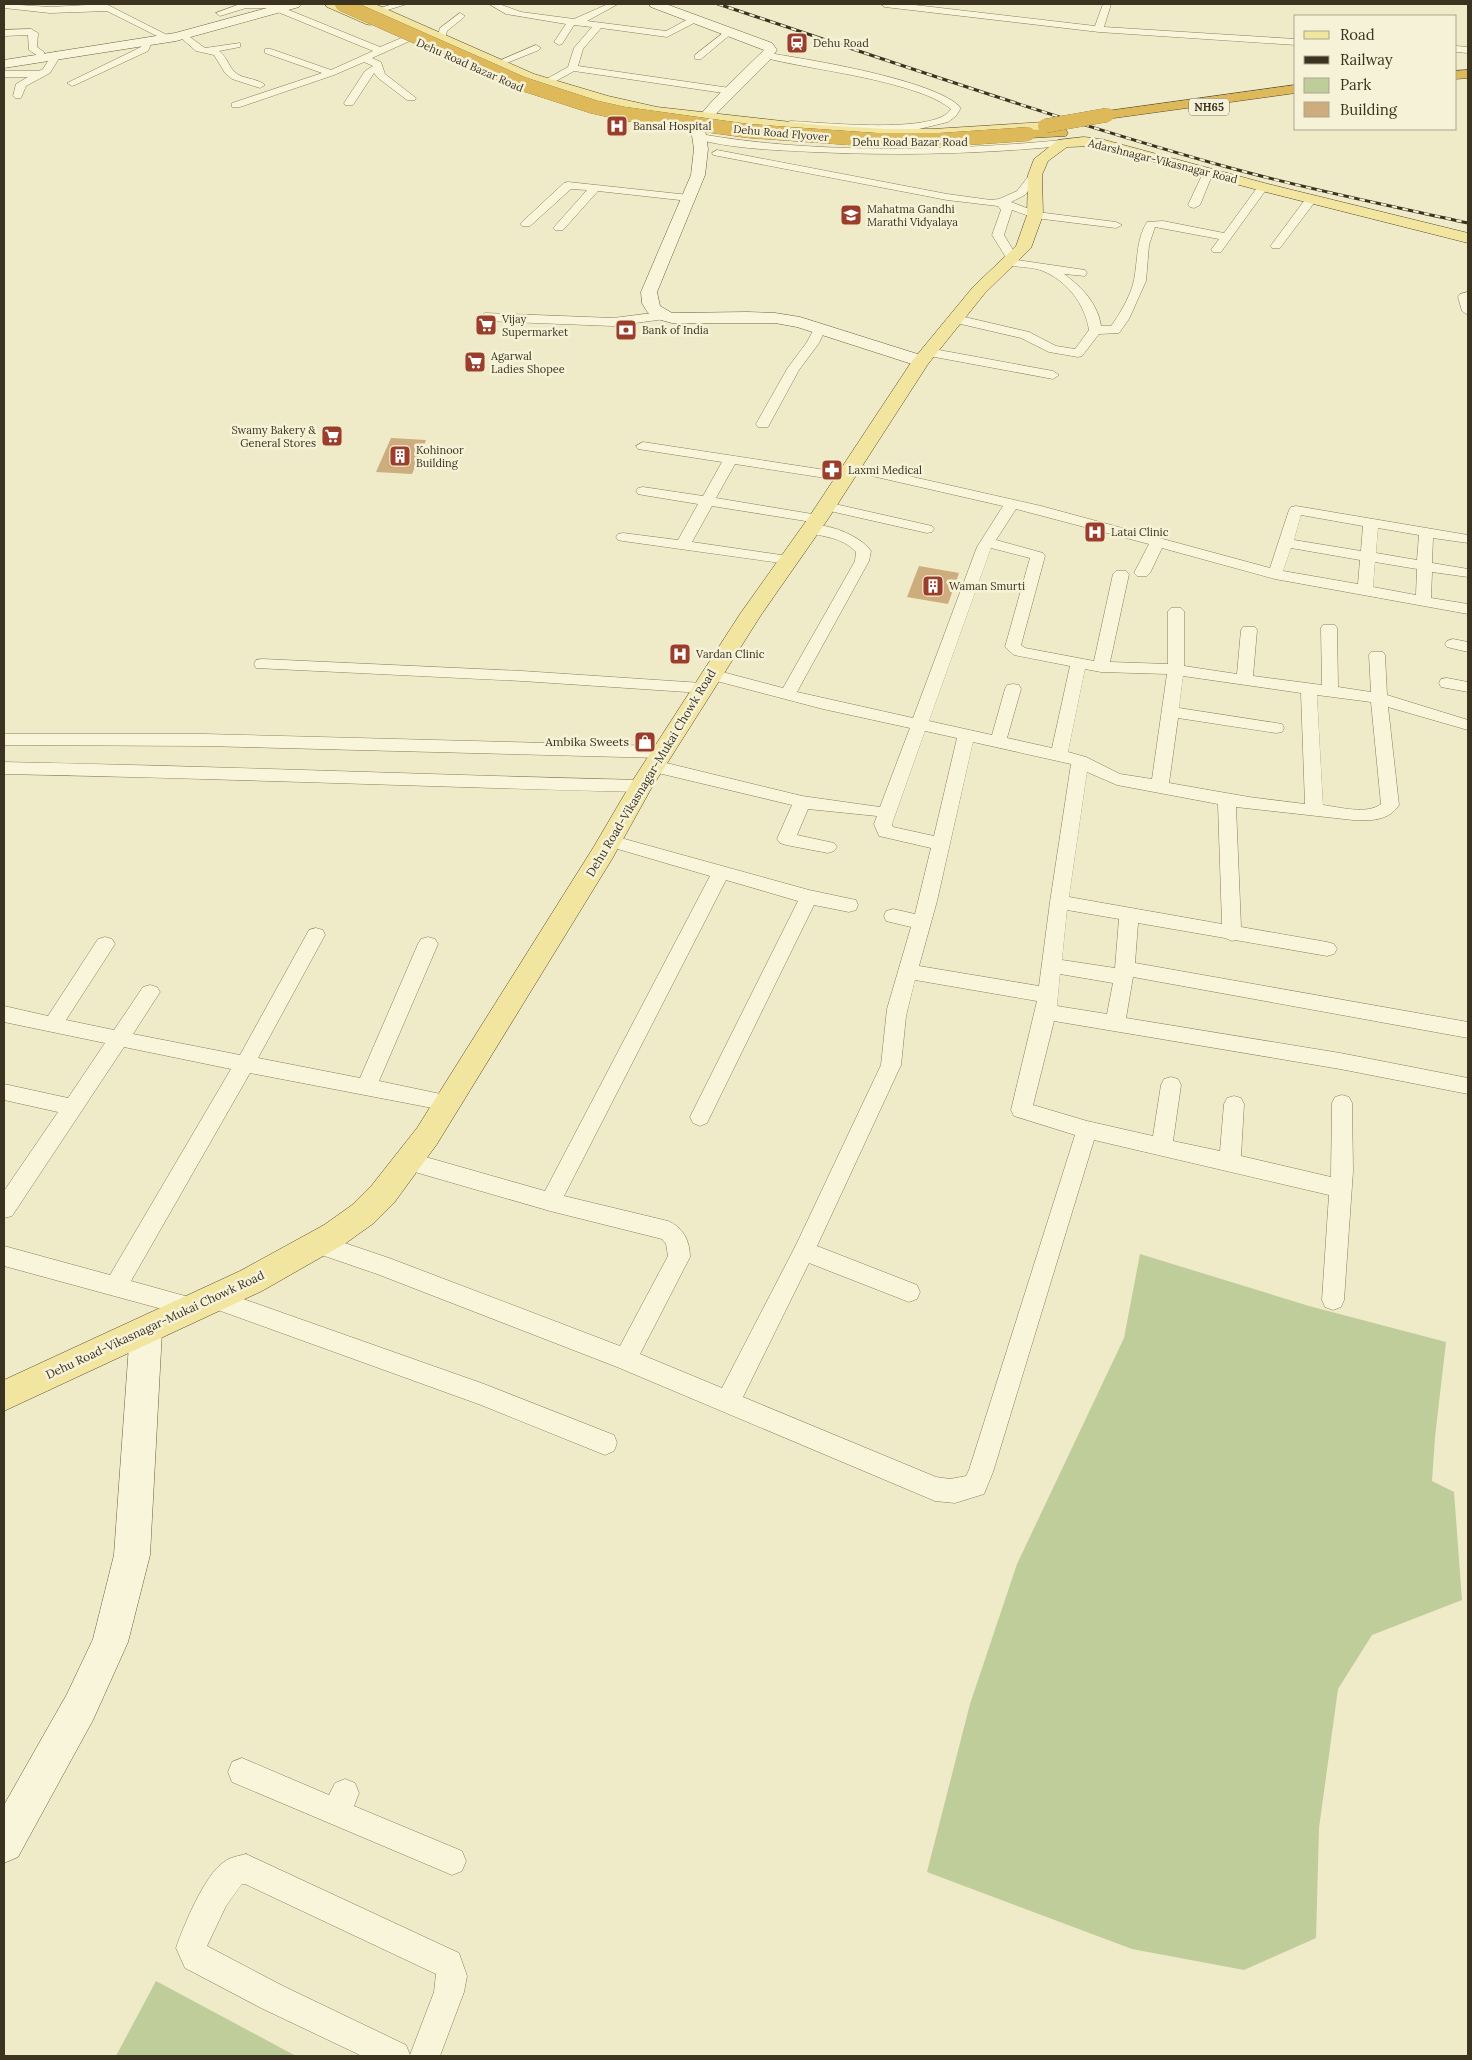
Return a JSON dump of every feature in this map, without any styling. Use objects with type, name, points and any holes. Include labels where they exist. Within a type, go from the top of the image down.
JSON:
[{"type":"highway","name":"Dehu Road Flyover","points":[[342,4],[523,84],[576,101],[625,114],[748,131],[876,140],[940,140],[1026,132],[1045,126],[1107,115],[1294,89]]},
{"type":"highway","name":"Dehu Road Flyover","points":[[356,4],[540,84],[605,104],[646,113],[767,128],[860,135],[948,136],[1026,132],[1062,138]]},
{"type":"highway","name":"NH65","points":[[1062,138],[1122,122],[1294,94]]},
{"type":"main road","name":"Dehu Road Bazar Road","points":[[331,4],[489,76],[550,98],[617,116],[701,132],[888,144],[972,142],[1038,137],[1062,138]]},
{"type":"main road","name":"Dehu Road Bazar Road","points":[[365,4],[378,10],[436,22],[442,38],[546,83],[624,105],[701,132],[758,123],[886,133],[933,133],[1045,126]]},
{"type":"main road","name":"Adarshnagar-Vikasnagar Road","points":[[1062,138],[1096,142],[1263,187],[1468,238]]},
{"type":"main road","points":[[924,357],[979,290],[1023,248],[1035,215],[1035,175],[1041,159],[1056,147],[1062,138]]},
{"type":"main road","name":"Dehu Road-Vikasnagar-Mukai Chowk Road","points":[[4,1396],[205,1304],[318,1244],[362,1214],[383,1194],[448,1103],[707,681],[818,518],[924,357]]},
{"type":"street","points":[[210,8],[230,5],[264,4],[280,8],[381,51]]},
{"type":"street","points":[[4,63],[189,34],[295,4]]},
{"type":"street","points":[[378,10],[403,4]]},
{"type":"street","points":[[491,4],[509,12],[598,26],[668,34],[695,19]]},
{"type":"street","points":[[559,42],[571,22],[589,18],[614,4]]},
{"type":"street","points":[[655,4],[771,50],[768,56],[730,91],[701,132],[701,161],[698,175],[649,292],[648,301],[654,311],[661,316]]},
{"type":"street","points":[[884,4],[919,6],[1099,30],[1294,42]]},
{"type":"street","points":[[1099,30],[1106,4]]},
{"type":"street","points":[[4,5],[50,10],[104,6],[166,37]]},
{"type":"street","points":[[220,13],[242,6]]},
{"type":"street","points":[[442,38],[444,30],[460,16]]},
{"type":"street","points":[[546,83],[562,76],[572,68],[577,52],[586,37],[598,26]]},
{"type":"street","points":[[698,57],[728,32]]},
{"type":"street","points":[[4,33],[33,33],[32,48],[41,54]]},
{"type":"street","points":[[4,63],[41,54],[189,34]]},
{"type":"street","points":[[189,34],[196,47],[217,53],[222,57],[228,71],[235,77],[260,85]]},
{"type":"street","points":[[586,37],[605,39]]},
{"type":"street","points":[[236,105],[331,73],[409,38]]},
{"type":"street","points":[[72,83],[145,49],[147,47],[146,42]]},
{"type":"street","points":[[207,50],[237,45]]},
{"type":"street","points":[[499,64],[536,48]]},
{"type":"street","points":[[268,51],[331,73]]},
{"type":"street","points":[[18,96],[21,84],[43,74],[50,68],[56,55]]},
{"type":"street","points":[[758,123],[858,127],[917,125],[945,120],[956,108],[946,99],[917,89],[815,64],[768,56]]},
{"type":"street","points":[[364,58],[378,64],[378,72],[385,80],[411,98]]},
{"type":"street","points":[[349,103],[368,73],[378,67]]},
{"type":"street","points":[[572,68],[730,91]]},
{"type":"street","points":[[4,74],[43,74]]},
{"type":"street","points":[[701,132],[715,152],[729,156],[978,202],[1000,202],[1035,215],[1116,225]]},
{"type":"street","points":[[1194,205],[1208,172]]},
{"type":"street","points":[[1000,202],[1021,193],[1035,175]]},
{"type":"street","points":[[526,224],[568,185],[689,198]]},
{"type":"street","points":[[559,228],[596,187]]},
{"type":"street","points":[[1218,250],[1263,187]]},
{"type":"street","points":[[1276,246],[1311,199]]},
{"type":"street","points":[[1000,202],[1007,210],[998,235],[1010,260],[1081,273]]},
{"type":"street","points":[[1095,330],[1115,330],[1122,319],[1140,281],[1143,244],[1151,224],[1164,224],[1227,237]]},
{"type":"street","points":[[1044,267],[1056,273],[1084,298],[1089,306],[1095,330]]},
{"type":"street","points":[[1468,296],[1464,297],[1464,300],[1468,311]]},
{"type":"street","points":[[485,318],[613,322],[634,321],[661,316],[672,318],[775,318],[800,322],[924,357],[1053,375]]},
{"type":"street","points":[[956,319],[1025,335],[1053,349],[1078,353],[1095,330]]},
{"type":"street","points":[[763,424],[793,369],[813,343],[820,328]]},
{"type":"street","points":[[644,446],[848,472],[1012,503],[1275,574],[1468,609]]},
{"type":"street","points":[[683,544],[731,458]]},
{"type":"street","points":[[644,491],[818,518],[927,529]]},
{"type":"street","points":[[941,844],[892,834],[885,832],[883,828],[918,725],[987,542],[1012,503]]},
{"type":"street","points":[[1275,574],[1296,510],[1468,539]]},
{"type":"street","points":[[788,694],[862,561],[864,551],[856,542],[841,535],[818,518]]},
{"type":"street","points":[[1365,591],[1371,523]]},
{"type":"street","points":[[1423,602],[1423,565],[1426,532]]},
{"type":"street","points":[[623,537],[788,560]]},
{"type":"street","points":[[987,542],[1038,556],[1013,647],[1020,652],[1101,667],[1150,667],[1379,698],[1468,725]]},
{"type":"street","points":[[1142,573],[1157,542]]},
{"type":"street","points":[[1285,543],[1468,573]]},
{"type":"street","points":[[1101,667],[1121,574]]},
{"type":"street","points":[[1160,786],[1176,670],[1176,611]]},
{"type":"street","points":[[1329,628],[1330,691]]},
{"type":"street","points":[[1244,680],[1249,630]]},
{"type":"street","points":[[262,664],[522,676],[707,681],[788,694],[824,704],[1059,755],[1080,761],[1102,774],[1117,779],[1227,800],[1314,812],[1378,813],[1387,810],[1390,805],[1379,698],[1377,655]]},
{"type":"street","points":[[1059,755],[1078,664]]},
{"type":"street","points":[[1447,683],[1468,687]]},
{"type":"street","points":[[1309,688],[1314,812]]},
{"type":"street","points":[[998,742],[1013,689]]},
{"type":"street","points":[[1170,712],[1276,728]]},
{"type":"street","points":[[728,1401],[804,1251],[892,1065],[895,1048],[895,1021],[922,923],[966,735]]},
{"type":"street","points":[[4,739],[204,740],[308,744],[652,768],[802,802],[874,811]]},
{"type":"street","points":[[1080,761],[1046,1003],[1021,1110],[1087,1130],[1341,1188]]},
{"type":"street","points":[[4,768],[202,772],[422,781],[652,768]]},
{"type":"street","points":[[1227,800],[1232,934]]},
{"type":"street","points":[[802,802],[786,839],[828,847]]},
{"type":"street","points":[[610,841],[809,897],[849,905]]},
{"type":"street","points":[[550,1202],[721,873]]},
{"type":"street","points":[[700,1117],[809,897]]},
{"type":"street","points":[[1059,902],[1232,934],[1327,949]]},
{"type":"street","points":[[1114,1024],[1124,973],[1129,915]]},
{"type":"street","points":[[893,916],[922,923]]},
{"type":"street","points":[[116,1286],[316,935]]},
{"type":"street","points":[[53,1024],[104,944]]},
{"type":"street","points":[[366,1087],[428,944]]},
{"type":"street","points":[[1051,965],[1124,973],[1468,1030]]},
{"type":"street","points":[[909,972],[1046,1003],[1114,1024],[1340,1061],[1468,1086]]},
{"type":"street","points":[[4,1209],[150,992]]},
{"type":"street","points":[[4,1014],[244,1064],[448,1103]]},
{"type":"street","points":[[1162,1147],[1171,1085]]},
{"type":"street","points":[[4,1092],[72,1107]]},
{"type":"street","points":[[1333,1300],[1341,1188],[1342,1103]]},
{"type":"street","points":[[1230,1163],[1234,1104]]},
{"type":"street","points":[[318,1244],[381,1264],[625,1359],[935,1489],[949,1493],[962,1491],[975,1485],[984,1462],[1087,1130]]},
{"type":"street","points":[[408,1161],[550,1202],[668,1231],[674,1236],[679,1249],[679,1256],[625,1359]]},
{"type":"street","points":[[804,1251],[909,1292]]},
{"type":"street","points":[[4,1256],[116,1286],[205,1304],[484,1395],[605,1443]]},
{"type":"street","points":[[4,1843],[80,1707],[110,1642],[132,1556],[146,1331]]},
{"type":"street","points":[[242,1772],[340,1802],[452,1861]]},
{"type":"street","points":[[395,2056],[272,1997],[196,1957],[191,1948],[194,1936],[226,1881],[234,1872],[246,1868],[448,1964],[452,1976],[449,1992],[425,2056]]},
{"type":"green space","points":[[1140,1254],[1309,1306],[1446,1342],[1432,1481],[1454,1492],[1462,1600],[1372,1635],[1338,1689],[1319,1828],[1316,1938],[1244,1970],[1132,1949],[927,1872],[970,1704],[1017,1564],[1124,1338]]},
{"type":"green space","points":[[156,1981],[296,2056],[116,2056]]},
{"type":"building","name":"Kohinoor Building","points":[[391,438],[426,440],[412,474],[376,472]]},
{"type":"building","name":"Waman Smurti","points":[[919,566],[959,573],[948,604],[907,597]]},
{"type":"railway","points":[[718,4],[1163,149],[1287,182],[1468,223]]},
{"type":"place","name":"Dehu Road","points":[[797,43]]},
{"type":"place","name":"Bansal Hospital","points":[[617,126]]},
{"type":"place","name":"Mahatma Gandhi Marathi Vidyalaya","points":[[851,215]]},
{"type":"place","name":"Vijay Supermarket","points":[[486,325]]},
{"type":"place","name":"Bank of India","points":[[626,330]]},
{"type":"place","name":"Agarwal Ladies Shopee","points":[[475,362]]},
{"type":"place","name":"Swamy Bakery & General Stores","points":[[332,436]]},
{"type":"place","name":"Kohinoor Building","points":[[400,456]]},
{"type":"place","name":"Laxmi Medical","points":[[832,470]]},
{"type":"place","name":"Latai Clinic","points":[[1095,532]]},
{"type":"place","name":"Waman Smurti","points":[[933,586]]},
{"type":"place","name":"Vardan Clinic","points":[[680,654]]},
{"type":"place","name":"Ambika Sweets","points":[[645,742]]}]
